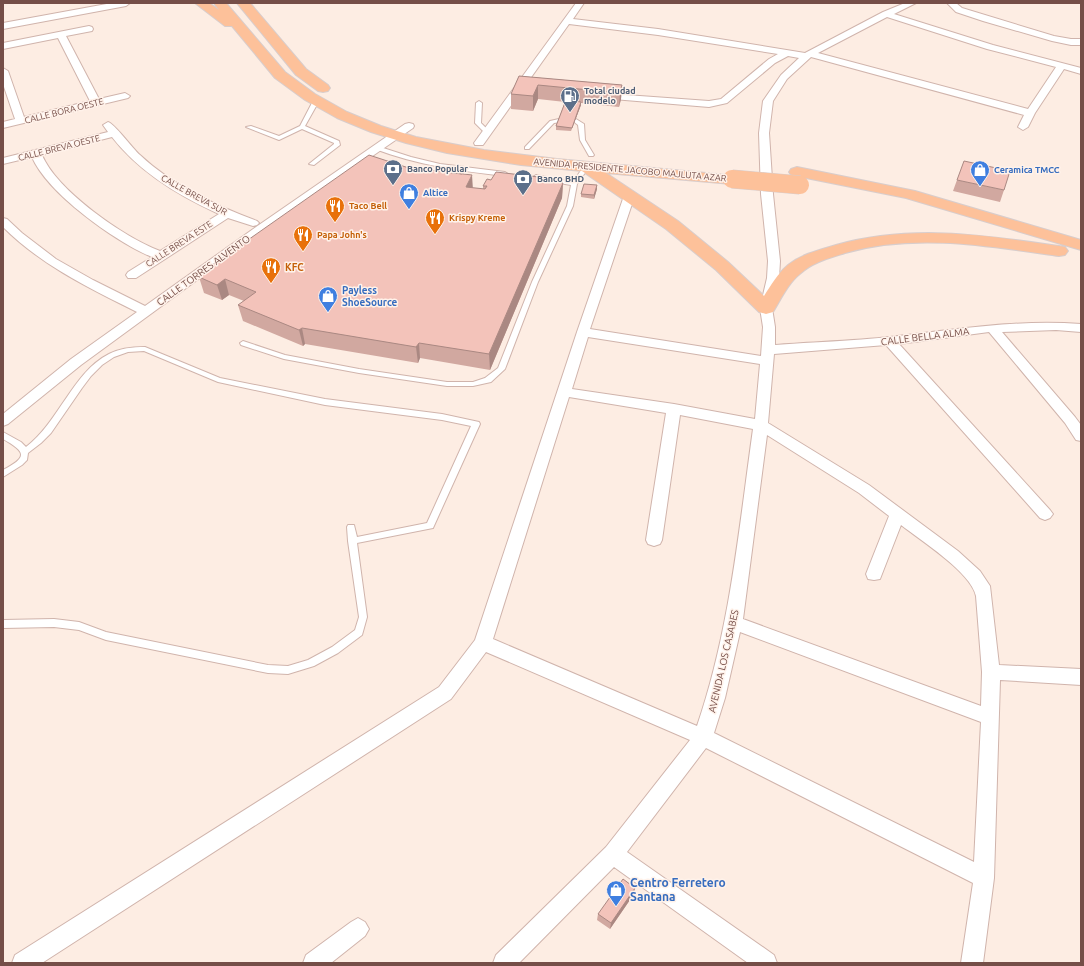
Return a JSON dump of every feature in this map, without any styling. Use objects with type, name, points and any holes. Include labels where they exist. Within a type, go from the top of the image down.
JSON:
[{"type":"main road","points":[[201,3],[243,33]]},
{"type":"main road","name":"AVENIDA PRESIDENTE JACOBO MAJLUTA AZAR","points":[[220,3],[243,33],[279,74],[316,101],[331,110],[395,128],[455,150],[487,156],[589,161],[798,179],[909,194],[1081,245]]},
{"type":"main road","points":[[244,3],[301,72],[334,94]]},
{"type":"main road","name":"AVENIDA PRESIDENTE JACOBO MAJLUTA AZAR","points":[[395,128],[409,126],[483,138],[589,161]]},
{"type":"main road","points":[[589,161],[629,195],[693,241],[766,308],[790,272],[812,258],[846,246],[893,238],[940,236],[969,238],[1059,251]]},
{"type":"main road","name":"AVENIDA PRESIDENTE JACOBO MAJLUTA AZAR","points":[[798,179],[952,218],[1081,258]]},
{"type":"street","points":[[3,26],[126,3]]},
{"type":"street","points":[[483,138],[522,88],[580,3]]},
{"type":"street","points":[[766,308],[773,278],[774,261],[767,194],[764,133],[768,102],[784,77],[809,55],[886,14],[912,3]]},
{"type":"street","points":[[951,3],[959,10],[986,19],[1052,38],[1071,42],[1081,42]]},
{"type":"street","points":[[886,14],[990,46],[1081,71]]},
{"type":"street","points":[[567,21],[666,33],[787,53],[809,55],[1030,113]]},
{"type":"street","points":[[3,46],[90,28]]},
{"type":"street","points":[[61,34],[96,103]]},
{"type":"street","points":[[589,94],[692,103],[717,103],[724,101],[772,61],[787,53]]},
{"type":"street","points":[[1023,127],[1030,113],[1062,65]]},
{"type":"street","points":[[3,71],[5,83],[21,121]]},
{"type":"street","name":"CALLE BORA OESTE","points":[[3,125],[125,96]]},
{"type":"street","name":"CALLE BREVA SUR","points":[[108,125],[114,134],[139,161],[162,179],[226,214],[253,223]]},
{"type":"street","name":"CALLE TORRES ALVENTO","points":[[3,421],[76,362],[260,229],[377,148],[395,128]]},
{"type":"street","name":"CALLE BREVA OESTE","points":[[3,161],[37,156],[114,134]]},
{"type":"street","points":[[3,172],[37,156],[58,185],[99,220],[123,238],[161,256]]},
{"type":"street","points":[[23,963],[445,693],[483,643],[583,332],[629,195]]},
{"type":"street","name":"CALLE BREVA ESTE","points":[[132,275],[226,214]]},
{"type":"street","points":[[3,221],[17,236],[60,266],[108,293],[146,311]]},
{"type":"street","name":"AVENIDA LOS CASABES","points":[[504,963],[613,854],[703,737],[716,698],[734,622],[761,426],[769,327],[766,308]]},
{"type":"street","name":"CALLE BELLA ALMA","points":[[583,332],[767,355],[992,328],[1056,326],[1081,328]]},
{"type":"street","points":[[992,328],[1070,420],[1081,436]]},
{"type":"street","points":[[889,341],[1045,514]]},
{"type":"street","points":[[564,392],[674,409],[761,426],[864,489],[952,555],[974,576],[982,586],[991,672],[990,717],[984,878],[972,963]]},
{"type":"street","points":[[654,540],[674,409]]},
{"type":"street","points":[[874,574],[897,514]]},
{"type":"street","points":[[734,622],[990,717]]},
{"type":"street","points":[[483,643],[703,737],[984,878]]},
{"type":"street","points":[[991,672],[1081,677]]},
{"type":"street","points":[[613,854],[766,963]]},
{"type":"street","points":[[314,963],[358,929]]},
{"type":"lane","points":[[249,126],[279,138],[302,127],[316,101]]},
{"type":"lane","points":[[479,103],[478,123],[483,138]]},
{"type":"lane","points":[[527,148],[552,122],[559,120]]},
{"type":"lane","points":[[243,343],[284,357],[366,372],[447,384],[473,384],[488,380],[501,369],[536,282],[570,206],[574,184],[589,161],[580,136],[581,124],[576,121]]},
{"type":"lane","points":[[302,127],[337,142],[337,145],[312,164]]},
{"type":"lane","points":[[377,148],[398,156],[435,166],[513,175]]},
{"type":"lane","points":[[528,176],[574,184]]},
{"type":"lane","points":[[24,452],[37,443],[52,426],[78,386],[99,363],[110,355],[132,348],[145,349],[218,380],[325,402],[442,417],[476,424],[430,526],[352,541]]},
{"type":"lane","points":[[3,435],[21,446],[24,452],[23,460],[15,468],[3,474]]},
{"type":"lane","points":[[3,624],[54,623],[78,626],[106,636],[268,669],[288,670],[311,663],[335,650],[359,632],[363,617],[350,527]]},
{"type":"building","points":[[519,76],[622,85],[620,93],[538,85],[533,96],[511,94]]},
{"type":"building","name":"Total ciudad modelo","points":[[566,100],[581,102],[572,128],[556,126]]},
{"type":"building","points":[[369,155],[418,171],[421,169],[472,175],[466,187],[485,189],[487,186],[483,186],[487,179],[491,180],[496,172],[547,178],[546,180],[563,183],[489,354],[419,343],[416,347],[302,328],[299,330],[238,305],[256,292],[225,279],[217,285],[199,277],[210,269],[208,268]]},
{"type":"building","points":[[964,161],[1010,171],[1004,190],[957,180]]},
{"type":"building","points":[[438,168],[464,171],[462,174],[436,171]]},
{"type":"building","points":[[584,184],[597,185],[594,195],[581,194]]},
{"type":"building","name":"Centro Ferretero Santana","points":[[623,879],[635,888],[611,923],[598,914]]},
{"type":"place","name":"Total ciudad modelo","points":[[570,113]]},
{"type":"place","name":"Banco Popular","points":[[393,186]]},
{"type":"place","name":"Ceramica TMCC","points":[[980,187]]},
{"type":"place","name":"Banco BHD","points":[[523,196]]},
{"type":"place","name":"Altice","points":[[409,210]]},
{"type":"place","name":"Taco Bell","points":[[335,223]]},
{"type":"place","name":"Krispy Kreme","points":[[435,235]]},
{"type":"place","name":"Papa John's","points":[[303,252]]},
{"type":"place","name":"KFC","points":[[271,284]]},
{"type":"place","name":"Payless ShoeSource","points":[[328,313]]},
{"type":"place","name":"Centro Ferretero Santana","points":[[616,907]]}]
